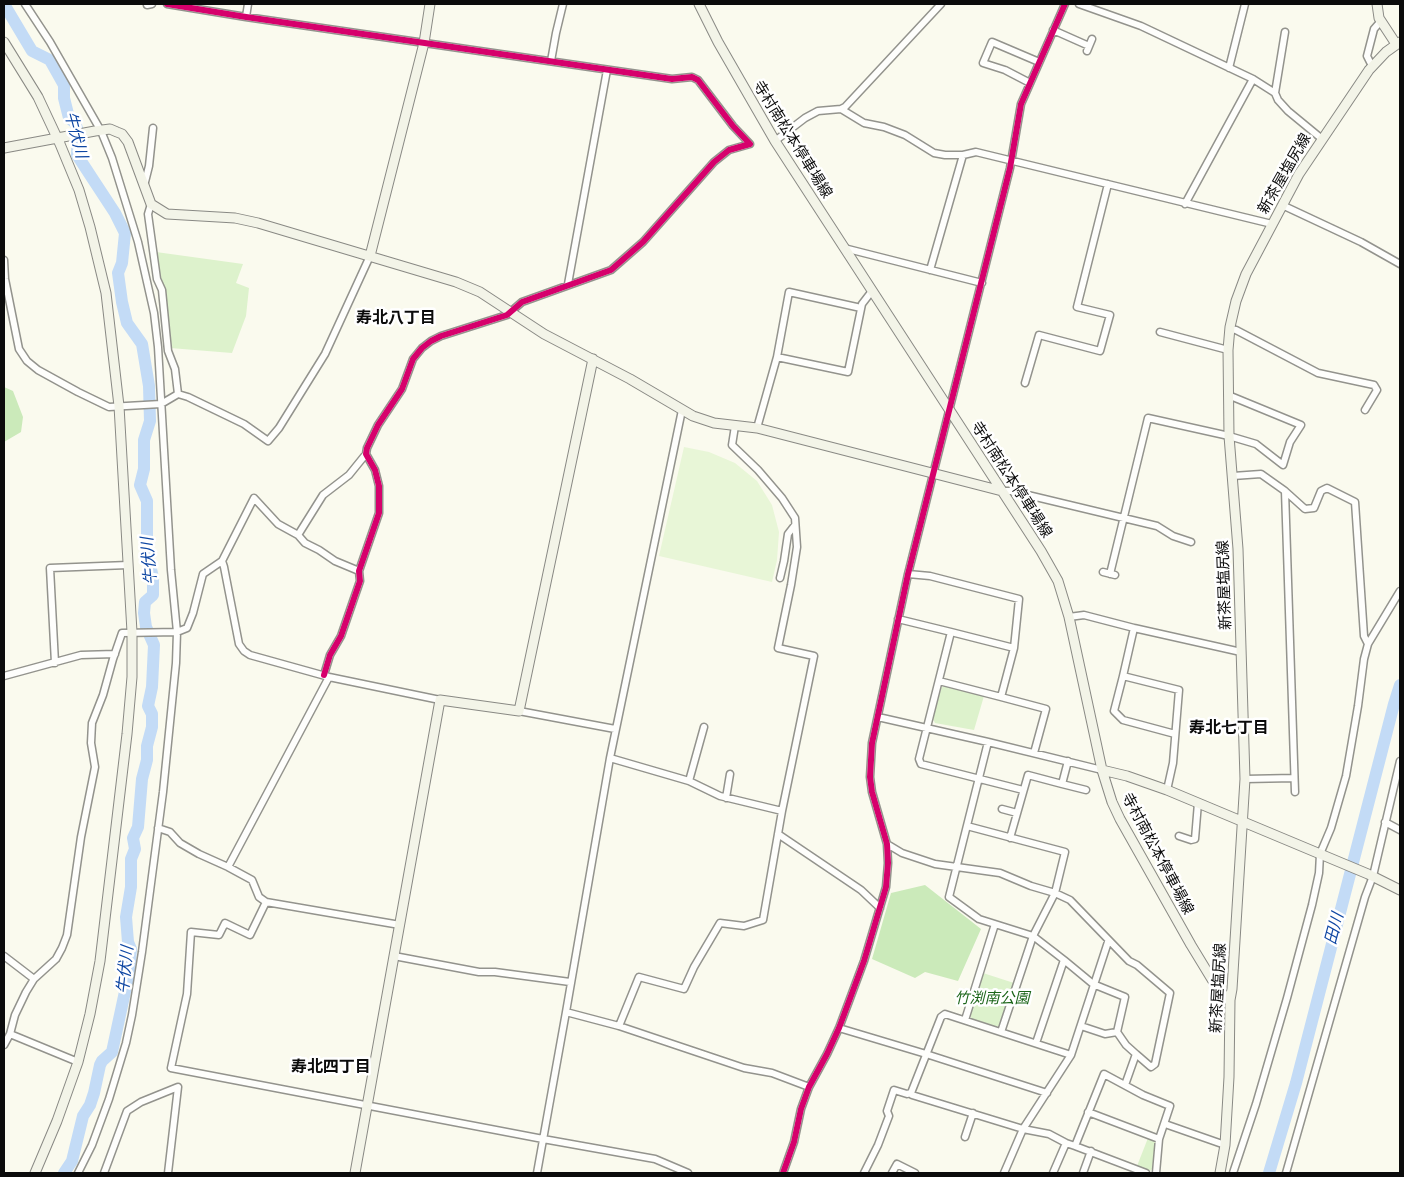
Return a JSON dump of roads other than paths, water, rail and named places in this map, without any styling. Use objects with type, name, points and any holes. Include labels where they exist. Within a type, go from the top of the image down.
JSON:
[{"type":"street","points":[[25,4],[50,42],[112,158],[130,214],[154,313],[176,663],[169,742],[142,952],[126,1043],[101,1120],[78,1173]]},
{"type":"street","points":[[167,4],[607,70],[672,79],[692,77],[698,80],[710,98],[750,144],[729,150],[714,162],[643,242],[611,270],[522,302],[507,315],[441,336],[422,348],[409,366],[402,389],[372,436],[366,454],[349,475],[323,495],[298,535]]},
{"type":"street","points":[[246,17],[248,4]]},
{"type":"street","points":[[4,260],[5,279],[19,349],[26,361],[38,370],[108,407],[161,404],[178,394],[188,397],[244,424],[268,441],[279,428],[325,354],[370,256],[424,43],[430,4]]},
{"type":"street","points":[[551,61],[563,4]]},
{"type":"street","name":"寺村南松本停車場線","points":[[699,4],[718,42],[775,141],[948,411],[1002,491],[1058,581],[1069,617],[1102,770],[1112,802],[1191,945],[1219,991],[1230,1000]]},
{"type":"street","points":[[841,109],[941,4]]},
{"type":"street","points":[[783,1173],[794,1142],[808,1087],[839,1028],[864,961],[886,888],[887,844],[872,792],[870,777],[872,743],[908,574],[1012,161],[1021,104],[1065,4]]},
{"type":"street","points":[[1079,4],[1141,26],[1253,79],[1274,93],[1288,111],[1322,139]]},
{"type":"street","points":[[1229,68],[1245,4]]},
{"type":"street","name":"新茶屋塩尻線","points":[[1220,1173],[1229,1077],[1230,1000],[1234,971],[1244,778],[1238,549],[1229,436],[1228,350],[1230,329],[1236,301],[1246,274],[1282,205],[1322,139],[1372,66],[1398,43],[1381,20],[1377,4]]},
{"type":"street","points":[[1372,66],[1367,56],[1374,29],[1381,20]]},
{"type":"street","points":[[1053,30],[1090,45]]},
{"type":"street","points":[[1274,93],[1285,32]]},
{"type":"street","points":[[4,42],[60,137],[90,227],[106,293],[122,406],[128,565],[135,632],[127,734],[100,961],[90,1014],[78,1062],[58,1121],[35,1173]]},
{"type":"street","points":[[1030,83],[1005,70],[983,63],[992,42],[1039,62]]},
{"type":"street","points":[[568,284],[607,70]]},
{"type":"street","points":[[1185,204],[1253,79]]},
{"type":"street","points":[[775,141],[805,118],[818,112],[841,109],[864,123],[904,135],[934,153],[963,155],[976,152],[1272,224]]},
{"type":"street","points":[[144,186],[149,166],[152,128]]},
{"type":"street","points":[[4,148],[110,130],[122,134],[128,142],[151,204],[167,214],[235,218],[258,223],[456,282],[480,292],[544,334],[693,416],[714,423],[757,428],[1002,491],[1011,491],[1157,526],[1173,536],[1191,542]]},
{"type":"street","points":[[930,270],[963,155]]},
{"type":"street","points":[[1025,383],[1039,335],[1100,351],[1110,316],[1077,307],[1108,184]]},
{"type":"street","points":[[151,204],[148,214],[157,279],[162,290],[168,352],[175,369],[178,394]]},
{"type":"street","points":[[1282,205],[1361,242],[1400,264]]},
{"type":"street","points":[[844,248],[982,283]]},
{"type":"street","points":[[777,357],[848,372],[862,304],[872,291]]},
{"type":"street","points":[[757,428],[777,357],[789,292],[861,308]]},
{"type":"street","points":[[1230,329],[1236,330],[1318,373],[1374,385],[1377,390],[1365,410]]},
{"type":"street","points":[[1160,332],[1228,350]]},
{"type":"street","points":[[519,711],[592,359]]},
{"type":"street","points":[[1109,573],[1148,418],[1256,444],[1283,466],[1290,442],[1300,425],[1228,395]]},
{"type":"street","points":[[537,1173],[615,729],[682,410]]},
{"type":"street","points":[[619,1026],[639,977],[684,988],[694,966],[720,923],[744,926],[763,920],[782,811],[814,656],[778,648],[791,585],[796,547],[795,518],[782,498],[758,470],[732,445],[735,426]]},
{"type":"street","points":[[228,867],[327,676],[330,656],[344,627],[360,581],[360,571],[379,513],[379,486],[375,470],[366,454]]},
{"type":"street","points":[[1233,476],[1261,474],[1285,491],[1305,509],[1314,508],[1320,491],[1327,488],[1355,502],[1364,636],[1368,644]]},
{"type":"street","points":[[1285,491],[1295,792]]},
{"type":"street","points":[[4,1044],[10,1034],[15,1015],[26,992],[34,979],[56,959],[67,935],[81,837],[95,768],[91,743],[92,723],[103,696],[122,633],[173,631],[187,628],[203,574],[222,561],[254,498],[278,524],[298,535],[305,543],[336,561],[360,571]]},
{"type":"street","points":[[780,578],[788,534],[795,525]]},
{"type":"street","points":[[222,561],[239,644],[250,655],[327,676],[440,700],[519,711],[615,729]]},
{"type":"street","points":[[55,663],[50,568],[128,565]]},
{"type":"street","points":[[908,574],[930,576],[1019,599],[1014,648],[1001,697]]},
{"type":"street","points":[[1233,1173],[1256,1104],[1295,970],[1312,905],[1322,856],[1346,776],[1368,644],[1400,591]]},
{"type":"street","points":[[1069,617],[1084,615],[1241,652]]},
{"type":"street","points":[[898,619],[1014,648]]},
{"type":"street","points":[[1134,628],[1114,711],[1123,720],[1175,734]]},
{"type":"street","points":[[951,632],[919,760],[922,764],[1023,790]]},
{"type":"street","points":[[4,676],[81,655],[115,654]]},
{"type":"street","points":[[1123,676],[1179,690],[1173,763],[1168,790]]},
{"type":"street","points":[[939,681],[1046,709],[1034,752]]},
{"type":"street","points":[[355,1173],[440,700]]},
{"type":"street","points":[[878,717],[1034,752],[1128,776],[1168,790],[1370,875],[1400,890]]},
{"type":"street","points":[[689,781],[704,727]]},
{"type":"street","points":[[887,844],[902,854],[935,864],[956,868],[1000,873],[1070,900],[1108,942],[1170,993],[1155,1064],[1151,1067],[1126,1044],[1117,1032],[1125,997],[1093,984],[1033,936],[979,919],[949,897],[956,868],[979,779],[988,742]]},
{"type":"street","points":[[610,758],[689,781],[726,798],[782,811]]},
{"type":"street","points":[[1062,784],[1068,761]]},
{"type":"street","points":[[1286,1173],[1400,761]]},
{"type":"street","points":[[726,798],[730,774]]},
{"type":"street","points":[[1010,838],[1028,775],[1086,790]]},
{"type":"street","points":[[1244,778],[1294,778]]},
{"type":"street","points":[[1179,836],[1191,840],[1195,839],[1198,803]]},
{"type":"street","points":[[1002,810],[1017,813]]},
{"type":"street","points":[[1384,822],[1400,830]]},
{"type":"street","points":[[967,826],[1065,852],[1055,893],[1033,936],[1002,1032]]},
{"type":"street","points":[[158,828],[170,832],[180,843],[199,854],[252,880],[259,898],[266,902],[400,925]]},
{"type":"street","points":[[778,834],[861,890],[880,908]]},
{"type":"street","points":[[266,902],[250,935],[225,923],[218,935],[191,932],[187,994],[171,1068],[655,1159],[677,1172],[688,1173]]},
{"type":"street","points":[[965,1020],[995,924]]},
{"type":"street","points":[[1004,1173],[1023,1129],[1071,1055],[1108,942]]},
{"type":"street","points":[[4,956],[34,979]]},
{"type":"street","points":[[394,956],[479,972],[496,972],[570,982]]},
{"type":"street","points":[[1036,1043],[1064,960]]},
{"type":"street","points":[[566,1012],[619,1026],[705,1056],[772,1074],[808,1087]]},
{"type":"street","points":[[911,1093],[941,1017],[945,1014],[1071,1055]]},
{"type":"street","points":[[1081,1026],[1105,1034],[1117,1032]]},
{"type":"street","points":[[839,1028],[1047,1093]]},
{"type":"street","points":[[10,1034],[78,1062]]},
{"type":"street","points":[[1125,1085],[1136,1054]]},
{"type":"street","points":[[1075,1146],[1104,1074],[1143,1095],[1170,1106],[1159,1139],[1156,1173]]},
{"type":"street","points":[[104,1173],[126,1111],[178,1087],[168,1173]]},
{"type":"street","points":[[864,1172],[878,1145],[889,1116],[887,1111],[892,1092],[897,1090],[1023,1129],[1050,1134],[1066,1143],[1146,1173]]},
{"type":"street","points":[[1088,1112],[1159,1139]]},
{"type":"street","points":[[965,1137],[973,1114]]},
{"type":"street","points":[[1165,1124],[1224,1145]]},
{"type":"street","points":[[1053,1173],[1066,1143]]},
{"type":"street","points":[[1083,1173],[1091,1151]]},
{"type":"street","points":[[892,1173],[896,1164],[915,1173]]},
{"type":"waterway","name":"牛伏川","points":[[4,4],[32,51],[50,60],[64,85],[64,98],[69,118],[75,123],[78,131],[77,155],[115,213],[125,233],[122,263],[118,273],[122,302],[127,323],[142,344],[149,386],[150,421],[144,440],[144,469],[140,485],[147,501],[147,541],[153,578],[153,595],[145,602],[144,613],[146,627],[154,645],[152,687],[148,706],[152,714],[152,727],[142,779],[138,827],[133,838],[135,849],[131,859],[131,887],[126,917],[128,942],[131,949],[129,973],[112,1052],[100,1065],[94,1093],[90,1105],[83,1116],[72,1161],[64,1173]]},
{"type":"waterway","name":"田川","points":[[1269,1173],[1296,1083],[1400,685]]},
{"type":"district","name":"寿北八丁目","points":[[396,319]]},
{"type":"district","name":"寿北七丁目","points":[[1229,729]]},
{"type":"district","name":"寿北四丁目","points":[[331,1068]]},
{"type":"park label","name":"竹渕南公園","points":[[992,999]]}]
